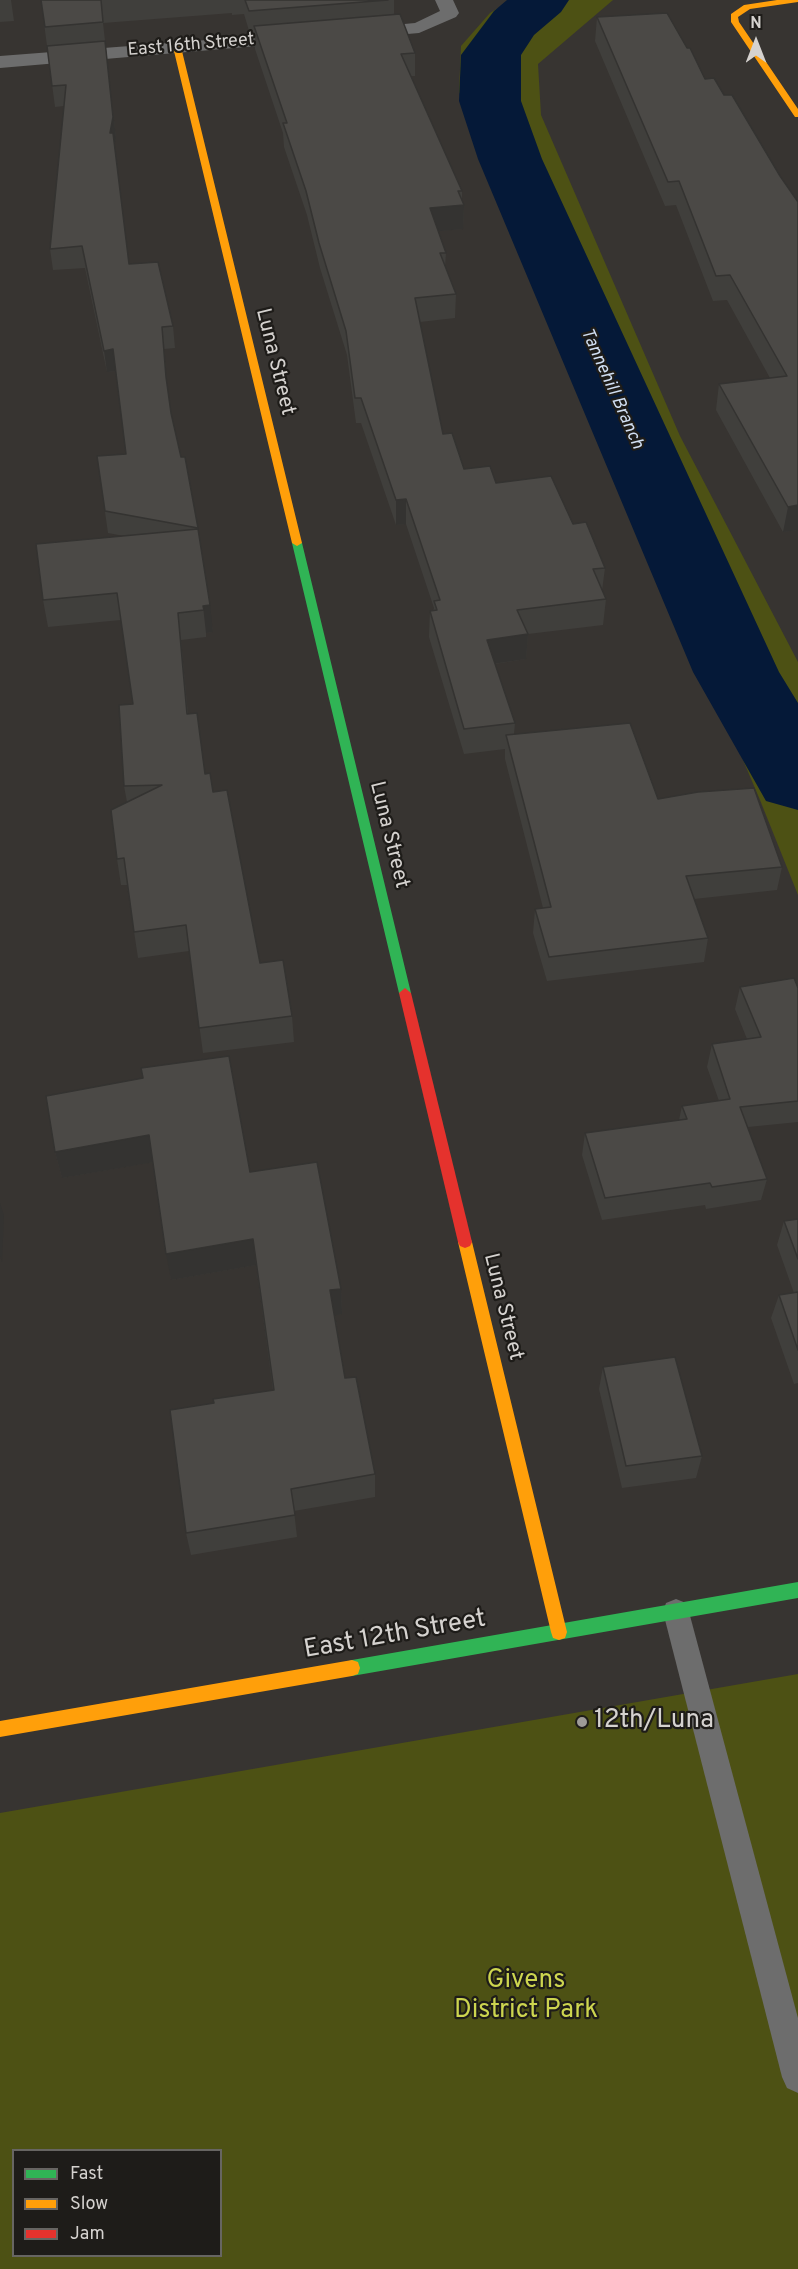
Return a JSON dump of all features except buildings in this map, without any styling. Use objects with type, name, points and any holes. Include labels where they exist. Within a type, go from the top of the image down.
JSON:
[{"type":"street","points":[[798,0],[759,4],[740,11],[734,16],[735,22],[798,115]]},
{"type":"street","points":[[350,34],[419,28],[447,7]]},
{"type":"street","name":"East 16th Street","points":[[0,62],[315,37]]},
{"type":"street","name":"Luna Street","points":[[177,47],[559,1632]]},
{"type":"street","name":"East 12th Street","points":[[0,1729],[798,1590]]},
{"type":"lane","points":[[676,1612],[798,2078]]},
{"type":"green space","points":[[510,0],[613,0],[538,64],[541,115],[680,436],[798,662],[798,895],[760,800],[459,92],[461,46],[490,13]]},
{"type":"green space","name":"Givens District Park","points":[[798,1674],[798,2269],[0,2269],[0,1813]]},
{"type":"waterway","name":"Tannehill Branch","points":[[541,0],[514,23],[491,55],[490,101],[510,159],[736,672],[798,779]]},
{"type":"traffic: fast","points":[[297,543],[405,993]]},
{"type":"traffic: fast","points":[[352,1668],[798,1590]]},
{"type":"traffic: slow","points":[[798,0],[759,4],[747,7],[734,16],[735,22],[798,115]]},
{"type":"traffic: slow","points":[[177,47],[297,543]]},
{"type":"traffic: slow","points":[[465,1242],[559,1632]]},
{"type":"traffic: slow","points":[[0,1729],[352,1668]]},
{"type":"traffic: jam","points":[[405,993],[465,1242]]},
{"type":"place","name":"12th/Luna","points":[[582,1722]]}]
